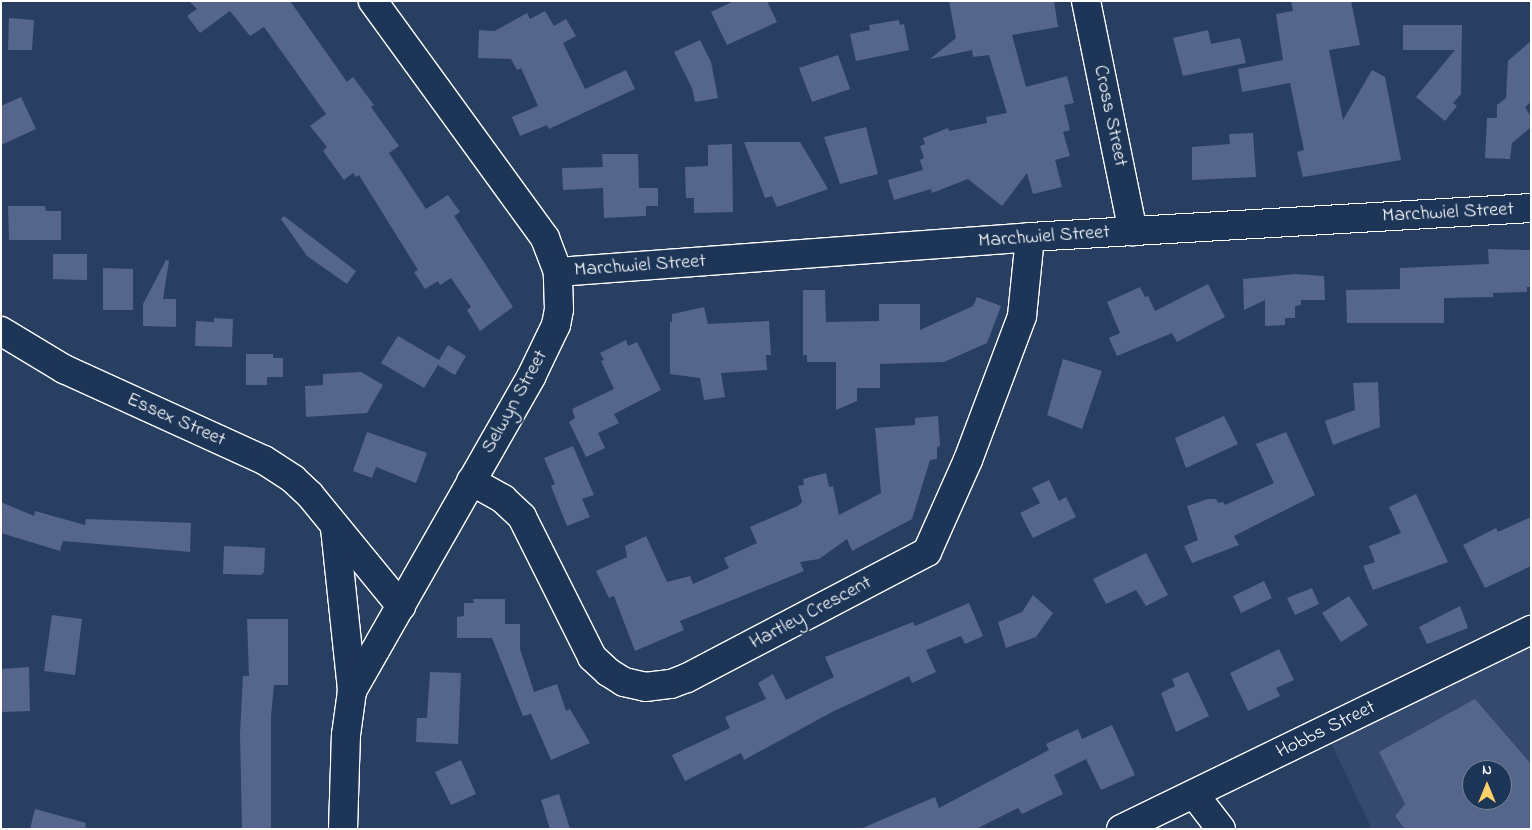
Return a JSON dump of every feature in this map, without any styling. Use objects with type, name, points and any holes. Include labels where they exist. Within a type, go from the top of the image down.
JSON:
[{"type":"street","name":"Selwyn Street","points":[[343,829],[346,735],[352,691],[531,377],[556,324],[560,301],[558,272],[545,238],[373,1]]},
{"type":"street","name":"Cross Street","points":[[1086,1],[1133,231]]},
{"type":"street","name":"Marchwiel Street","points":[[558,272],[1030,237],[1531,208]]},
{"type":"street","name":"Hartley Crescent","points":[[471,481],[504,499],[522,517],[592,657],[608,672],[624,682],[645,687],[671,684],[687,678],[926,552],[968,460],[1022,316],[1030,237]]},
{"type":"street","name":"Essex Street","points":[[1,331],[64,370],[264,460],[293,479],[401,606]]},
{"type":"street","points":[[335,528],[352,691]]},
{"type":"street","name":"Hobbs Street","points":[[1121,829],[1531,630]]},
{"type":"street","points":[[1194,794],[1221,829]]},
{"type":"shaded area","points":[[1531,646],[1531,829],[1372,829],[1331,743]]},
{"type":"building","points":[[189,1],[290,1],[347,82],[353,77],[374,105],[371,107],[399,146],[389,153],[426,209],[448,195],[460,212],[454,216],[513,307],[480,331],[467,310],[471,307],[451,278],[440,285],[438,281],[425,289],[414,272],[418,270],[359,175],[356,177],[353,173],[344,180],[323,151],[327,147],[310,126],[326,114],[264,27],[250,36],[230,11],[200,33],[187,16],[197,9]]},
{"type":"building","points":[[734,1],[767,1],[777,22],[727,45],[711,12]]},
{"type":"building","points":[[949,1],[1054,1],[1058,27],[1012,35],[1026,87],[1067,76],[1074,103],[1064,105],[1070,130],[1063,132],[1070,156],[1055,160],[1062,187],[1033,194],[1027,173],[1002,206],[968,179],[932,193],[931,189],[894,200],[888,180],[923,170],[920,160],[924,158],[920,146],[925,144],[923,138],[948,128],[949,131],[987,123],[986,117],[1007,113],[989,55],[973,57],[972,50],[930,59],[956,38]]},
{"type":"building","points":[[1291,1],[1351,1],[1360,45],[1329,50],[1343,120],[1372,70],[1385,77],[1401,160],[1303,177],[1297,152],[1304,150],[1290,83],[1242,92],[1238,69],[1283,60],[1276,14],[1293,11]]},
{"type":"building","points":[[545,11],[554,26],[566,19],[576,36],[563,43],[585,89],[626,70],[635,89],[549,129],[547,125],[520,136],[512,117],[538,106],[521,68],[517,70],[511,59],[478,58],[479,30],[495,31],[527,13],[530,19]]},
{"type":"building","points":[[9,18],[34,20],[32,50],[8,50]]},
{"type":"building","points":[[899,20],[900,25],[904,24],[909,50],[856,61],[850,34],[870,30],[869,25]]},
{"type":"building","points":[[1403,25],[1462,25],[1461,94],[1453,103],[1457,106],[1445,121],[1416,97],[1455,50],[1403,50]]},
{"type":"building","points":[[1208,30],[1211,44],[1240,38],[1246,63],[1183,76],[1173,38]]},
{"type":"building","points":[[700,40],[711,62],[718,98],[695,102],[692,88],[674,52]]},
{"type":"building","points":[[1531,41],[1531,102],[1525,107],[1531,117],[1531,127],[1512,143],[1510,159],[1485,158],[1487,118],[1497,118],[1497,105],[1506,98],[1508,61]]},
{"type":"building","points":[[838,55],[850,89],[812,102],[799,68]]},
{"type":"building","points":[[21,97],[36,129],[1,145],[1,106]]},
{"type":"building","points":[[866,127],[878,174],[840,184],[824,137]]},
{"type":"building","points":[[1253,133],[1256,177],[1192,180],[1192,147],[1230,144],[1229,134]]},
{"type":"building","points":[[744,142],[800,142],[828,189],[777,207],[772,196],[765,198]]},
{"type":"building","points":[[732,144],[733,212],[694,213],[694,198],[686,198],[685,167],[708,166],[708,145]]},
{"type":"building","points":[[602,154],[638,154],[639,188],[658,188],[658,206],[646,206],[646,216],[604,218],[603,188],[563,190],[562,168],[603,167]]},
{"type":"building","points":[[8,206],[45,206],[46,211],[61,211],[61,240],[9,240]]},
{"type":"building","points":[[284,216],[356,271],[347,284],[307,256],[281,219]]},
{"type":"building","points":[[1488,249],[1531,250],[1531,287],[1527,287],[1527,292],[1493,293],[1493,297],[1444,298],[1444,323],[1347,323],[1346,290],[1400,289],[1400,268],[1489,264]]},
{"type":"building","points":[[53,254],[87,254],[87,280],[53,279]]},
{"type":"building","points":[[166,260],[169,261],[163,299],[176,299],[176,327],[143,326],[143,304]]},
{"type":"building","points":[[103,268],[133,269],[133,310],[103,310]]},
{"type":"building","points":[[1295,274],[1324,276],[1325,300],[1301,300],[1301,305],[1295,306],[1295,318],[1285,318],[1285,325],[1265,326],[1265,300],[1244,310],[1243,279]]},
{"type":"building","points":[[1208,284],[1225,317],[1177,342],[1172,333],[1117,356],[1109,338],[1120,333],[1107,302],[1140,287],[1145,297],[1148,296],[1155,311]]},
{"type":"building","points":[[803,290],[825,290],[826,322],[879,321],[879,304],[920,304],[920,330],[973,306],[977,297],[1001,306],[987,343],[944,362],[880,364],[880,388],[857,388],[857,401],[836,410],[836,362],[807,362],[807,355],[803,355]]},
{"type":"building","points":[[704,307],[708,324],[769,321],[771,355],[766,355],[767,370],[721,373],[725,397],[704,400],[700,378],[670,374],[670,322],[672,322],[672,314]]},
{"type":"building","points":[[214,318],[233,319],[232,347],[195,346],[196,321],[214,322]]},
{"type":"building","points":[[398,336],[439,360],[448,345],[466,356],[455,375],[438,365],[424,388],[381,363]]},
{"type":"building","points":[[626,340],[628,346],[637,342],[661,390],[614,414],[619,423],[598,433],[605,448],[586,457],[569,422],[575,418],[572,409],[614,389],[601,361],[604,360],[600,353]]},
{"type":"building","points":[[246,354],[273,354],[273,358],[283,358],[283,377],[267,377],[267,385],[246,385]]},
{"type":"building","points":[[1063,359],[1102,371],[1082,429],[1047,415]]},
{"type":"building","points":[[361,372],[383,385],[367,413],[306,417],[305,386],[323,385],[323,374]]},
{"type":"building","points":[[1378,382],[1380,427],[1333,445],[1325,421],[1355,410],[1353,383]]},
{"type":"building","points":[[938,416],[940,446],[937,447],[937,459],[930,460],[912,519],[852,551],[847,539],[819,559],[800,562],[804,571],[680,621],[684,630],[635,651],[614,596],[609,598],[596,571],[627,557],[625,546],[646,536],[667,582],[690,576],[693,584],[729,568],[724,558],[757,543],[750,527],[798,506],[802,502],[798,486],[804,485],[803,479],[826,473],[829,487],[833,486],[839,515],[881,493],[875,428],[915,425],[915,418]]},
{"type":"building","points":[[1224,416],[1238,444],[1186,468],[1175,438]]},
{"type":"building","points":[[367,432],[427,453],[416,483],[376,467],[372,478],[353,471]]},
{"type":"building","points":[[1286,432],[1315,495],[1234,536],[1239,545],[1192,563],[1184,546],[1198,540],[1187,506],[1208,499],[1216,499],[1218,503],[1223,502],[1225,505],[1274,483],[1256,444]]},
{"type":"building","points":[[573,446],[594,495],[582,499],[590,517],[567,526],[551,486],[555,484],[544,458]]},
{"type":"building","points":[[1049,480],[1059,501],[1066,497],[1076,517],[1033,538],[1020,513],[1040,503],[1032,488]]},
{"type":"building","points":[[1416,494],[1448,562],[1373,590],[1363,566],[1375,562],[1369,546],[1401,533],[1389,507]]},
{"type":"building","points":[[1,502],[34,516],[35,511],[85,525],[86,519],[191,523],[190,552],[63,541],[60,551],[1,533]]},
{"type":"building","points":[[1531,517],[1531,566],[1485,588],[1463,545],[1496,528],[1498,532]]},
{"type":"building","points":[[224,546],[265,548],[264,572],[261,575],[223,574]]},
{"type":"building","points":[[1146,553],[1168,595],[1146,606],[1136,590],[1106,604],[1093,579]]},
{"type":"building","points":[[1264,581],[1272,598],[1241,613],[1233,596]]},
{"type":"building","points":[[1312,588],[1319,604],[1295,615],[1287,598]]},
{"type":"building","points":[[1033,595],[1053,613],[1036,637],[1006,648],[998,622],[1022,612]]},
{"type":"building","points":[[1349,596],[1368,625],[1341,642],[1322,613]]},
{"type":"building","points":[[473,599],[505,599],[505,624],[520,624],[520,649],[534,692],[557,684],[566,711],[570,709],[590,743],[551,760],[531,714],[523,716],[492,638],[457,638],[457,617],[464,616],[464,603],[474,603]]},
{"type":"building","points":[[969,603],[983,636],[965,644],[961,636],[926,650],[936,672],[912,683],[909,676],[832,712],[744,760],[741,753],[685,781],[672,755],[730,728],[725,717],[766,699],[758,683],[773,674],[786,700],[834,677],[825,657],[913,622],[915,626]]},
{"type":"building","points":[[1460,606],[1468,628],[1427,644],[1419,627]]},
{"type":"building","points":[[52,615],[82,619],[75,675],[44,671]]},
{"type":"building","points":[[247,619],[288,619],[288,685],[274,685],[271,716],[271,829],[242,829],[240,734],[243,676],[249,676]]},
{"type":"building","points":[[1279,649],[1294,680],[1276,688],[1280,696],[1248,711],[1230,673]]},
{"type":"building","points":[[29,667],[30,711],[1,712],[1,669]]},
{"type":"building","points":[[430,672],[461,673],[458,744],[416,742],[417,718],[427,718]]},
{"type":"building","points":[[1188,672],[1209,716],[1176,732],[1161,693],[1175,686],[1172,679]]},
{"type":"building","points":[[1475,699],[1531,764],[1531,829],[1405,829],[1395,816],[1405,804],[1379,752]]},
{"type":"building","points":[[1112,725],[1135,775],[1101,790],[1086,759],[1054,775],[1063,794],[1022,814],[1018,808],[976,829],[860,829],[935,797],[939,808],[1049,750],[1046,744],[1078,729],[1082,739]]},
{"type":"building","points":[[461,760],[476,794],[451,805],[435,772]]},
{"type":"building","points":[[559,794],[570,829],[550,829],[541,800]]},
{"type":"building","points":[[35,809],[86,823],[85,829],[30,829]]}]
